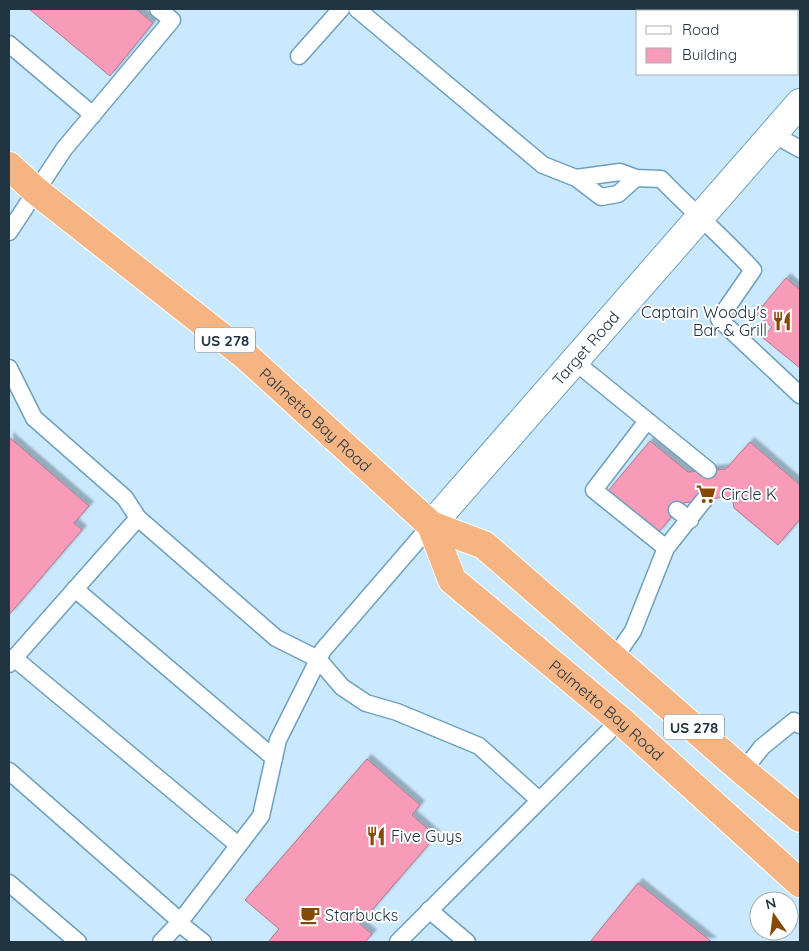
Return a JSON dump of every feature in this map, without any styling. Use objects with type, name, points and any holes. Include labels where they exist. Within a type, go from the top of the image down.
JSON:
[{"type":"highway","name":"Palmetto Bay Road","points":[[9,166],[36,191],[247,357],[431,525],[484,545],[615,657],[743,771],[800,818]]},
{"type":"highway","name":"Palmetto Bay Road","points":[[431,525],[452,580],[620,720],[800,883]]},
{"type":"street","name":"Target Road","points":[[431,525],[773,134],[799,107]]},
{"type":"lane","points":[[9,232],[64,149],[172,20],[158,9]]},
{"type":"lane","points":[[299,56],[341,9]]},
{"type":"lane","points":[[357,9],[543,165],[576,178],[601,197],[618,194],[636,178]]},
{"type":"lane","points":[[9,44],[93,114]]},
{"type":"lane","points":[[773,134],[800,149]]},
{"type":"lane","points":[[576,178],[620,172],[636,178],[661,179],[700,218],[721,235],[754,270],[719,319],[800,395]]},
{"type":"lane","points":[[574,361],[708,470]]},
{"type":"lane","points":[[9,368],[34,418],[125,498],[138,518],[276,638],[318,659],[342,687],[366,703],[397,712],[479,746],[539,800]]},
{"type":"lane","points":[[647,421],[624,462],[594,490],[666,548]]},
{"type":"lane","points":[[615,657],[633,631],[666,548],[704,500]]},
{"type":"lane","points":[[677,510],[690,520]]},
{"type":"lane","points":[[138,518],[11,661],[238,845]]},
{"type":"lane","points":[[161,942],[180,922],[261,816],[278,740],[323,650],[431,525]]},
{"type":"lane","points":[[75,589],[274,758]]},
{"type":"lane","points":[[398,942],[620,720]]},
{"type":"lane","points":[[743,771],[762,747],[794,721],[800,725]]},
{"type":"lane","points":[[9,771],[203,942]]},
{"type":"lane","points":[[9,883],[78,942]]},
{"type":"lane","points":[[429,910],[467,942]]},
{"type":"building","points":[[29,9],[136,9],[153,23],[110,76]]},
{"type":"building","name":"Captain Woody's Bar & Grill","points":[[786,278],[800,290],[800,368],[763,338],[772,327],[756,314]]},
{"type":"building","points":[[9,437],[89,506],[74,523],[82,530],[9,615]]},
{"type":"building","name":"Circle K","points":[[650,441],[688,472],[726,469],[750,442],[800,485],[800,519],[778,545],[734,508],[732,496],[683,503],[658,533],[608,491]]},
{"type":"building","points":[[367,759],[420,805],[412,815],[436,836],[360,924],[372,934],[365,942],[268,942],[279,929],[245,900]]},
{"type":"building","points":[[638,883],[712,942],[590,942]]},
{"type":"place","name":"Captain Woody's Bar & Grill","points":[[782,321]]},
{"type":"place","name":"Circle K","points":[[706,494]]},
{"type":"place","name":"Five Guys","points":[[376,836]]},
{"type":"place","name":"Starbucks","points":[[310,915]]}]
